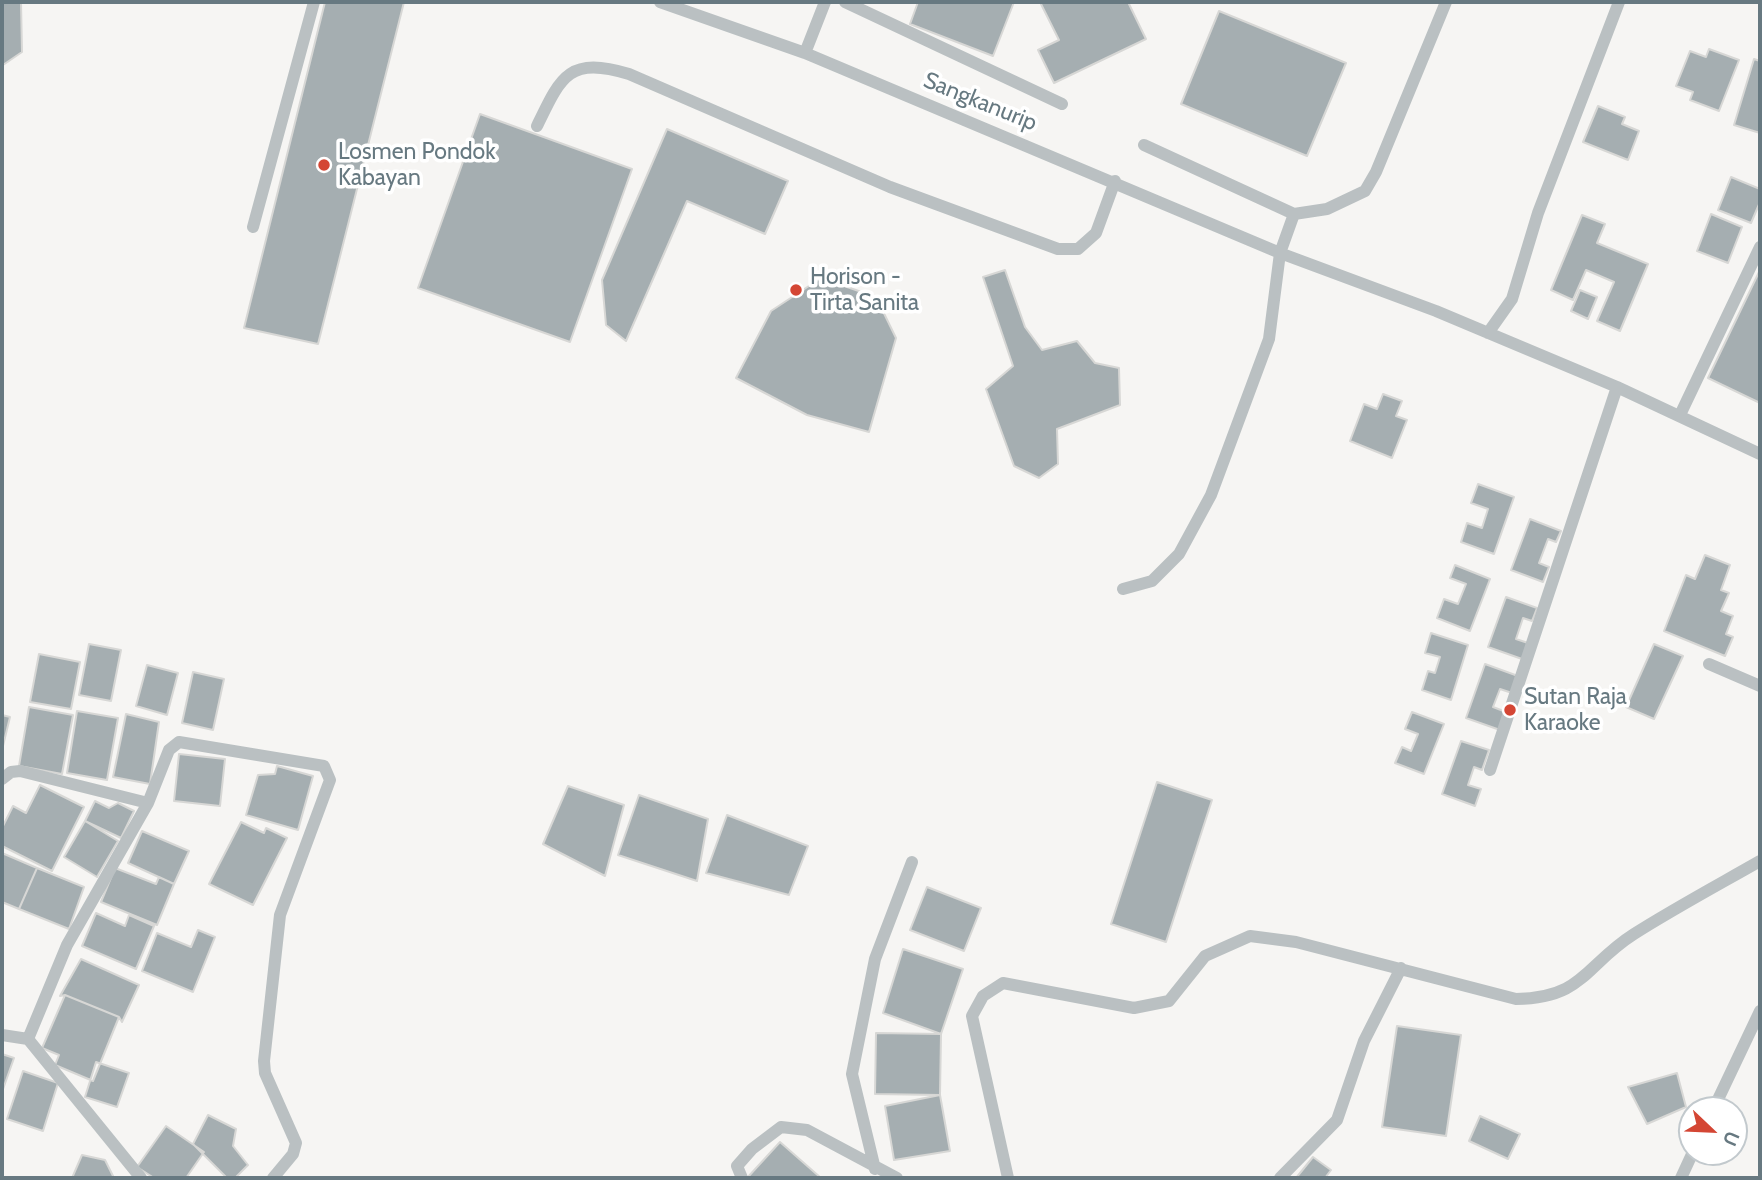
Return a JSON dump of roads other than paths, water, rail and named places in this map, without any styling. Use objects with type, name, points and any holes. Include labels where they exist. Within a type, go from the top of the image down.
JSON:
[{"type":"street","points":[[253,227],[314,2]]},
{"type":"street","name":"Sangkanurip","points":[[660,2],[805,53],[1115,181],[1280,253],[1488,333],[1680,415],[1760,454]]},
{"type":"street","points":[[805,53],[825,2]]},
{"type":"street","points":[[845,2],[1062,104]]},
{"type":"street","points":[[1143,145],[1294,214],[1327,209],[1365,191],[1376,172],[1446,2]]},
{"type":"street","points":[[1488,333],[1512,299],[1538,213],[1619,2]]},
{"type":"street","points":[[537,126],[558,81],[580,69],[603,66],[629,74],[890,187],[1058,249],[1078,249],[1096,233],[1115,181]]},
{"type":"street","points":[[1123,589],[1152,581],[1179,554],[1210,495],[1269,339],[1280,253],[1294,214]]},
{"type":"street","points":[[1680,415],[1760,247]]},
{"type":"street","points":[[1490,770],[1616,387]]},
{"type":"street","points":[[1709,664],[1760,686]]},
{"type":"street","points":[[28,1039],[67,945],[148,803],[169,750],[179,742],[324,766],[329,772],[330,780],[280,915],[264,1061],[265,1073],[296,1143],[293,1154],[273,1178]]},
{"type":"street","points":[[2,779],[11,772],[20,771],[148,803]]},
{"type":"street","points":[[1008,1178],[972,1016],[983,996],[1003,983],[1135,1008],[1168,1001],[1205,956],[1250,936],[1296,942],[1516,999],[1545,999],[1571,987],[1631,935],[1760,861]]},
{"type":"street","points":[[875,1168],[852,1074],[875,959],[912,862]]},
{"type":"street","points":[[1280,1178],[1337,1120],[1364,1041],[1401,968]]},
{"type":"street","points":[[1720,1096],[1760,1012]]},
{"type":"street","points":[[2,1034],[28,1039],[141,1178]]},
{"type":"street","points":[[742,1178],[737,1166],[752,1149],[781,1127],[807,1130],[897,1178]]},
{"type":"place","name":"Losmen Pondok Kabayan","points":[[324,165]]},
{"type":"place","name":"Horison - Tirta Sanita","points":[[796,290]]},
{"type":"place","name":"Sutan Raja Karaoke","points":[[1510,710]]}]
